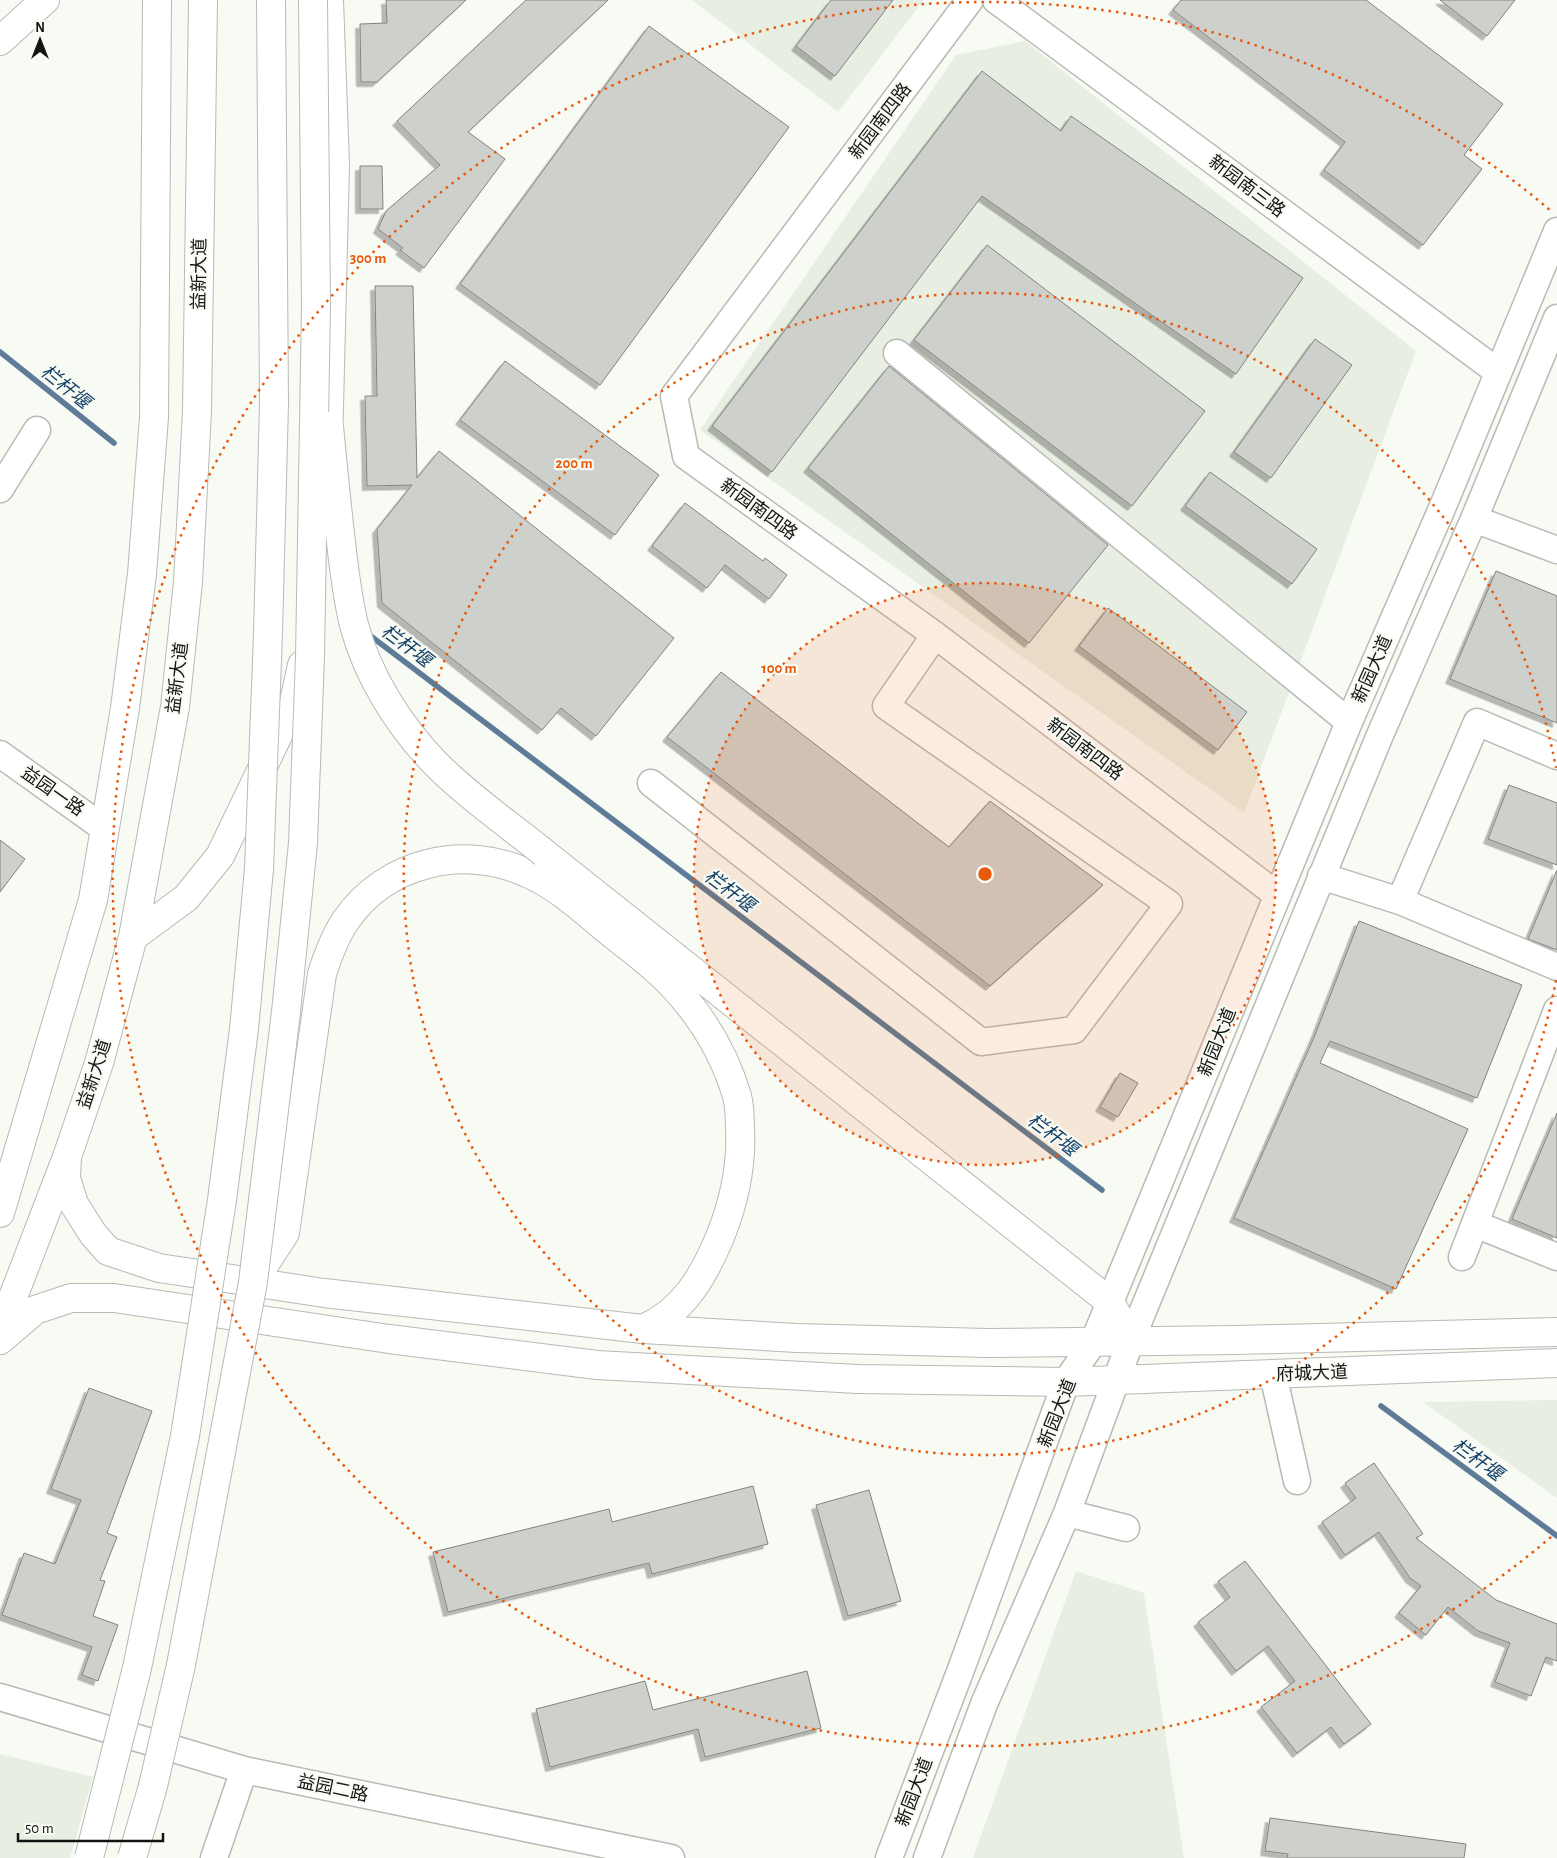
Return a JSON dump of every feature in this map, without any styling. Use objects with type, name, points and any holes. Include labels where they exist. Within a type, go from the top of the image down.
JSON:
[{"type":"main road","points":[[0,41],[45,0]]},
{"type":"main road","points":[[0,1213],[93,900],[125,708],[142,574],[154,417],[157,0]]},
{"type":"main road","name":"益新大道","points":[[0,1331],[67,1157],[99,1063],[133,937],[175,707],[188,582],[197,411],[203,0]]},
{"type":"main road","points":[[88,1858],[137,1668],[185,1436],[222,1200],[244,1029],[259,869],[268,634],[274,403],[271,0]]},
{"type":"main road","points":[[132,1858],[153,1786],[181,1665],[252,1282],[286,1012],[303,843],[310,657],[316,304],[313,0]]},
{"type":"main road","points":[[133,937],[186,898],[220,856],[294,702],[326,538],[335,164],[329,0]]},
{"type":"main road","points":[[316,304],[346,586],[355,627],[375,680],[392,709],[412,737],[436,764],[466,790],[537,863],[560,892],[655,968],[690,1005],[724,1061],[738,1099],[741,1146],[736,1191],[729,1214],[706,1267],[691,1291],[674,1310],[660,1321],[643,1329]]},
{"type":"main road","points":[[252,1282],[284,1233],[322,974],[332,945],[345,920],[374,889],[399,874],[434,861],[453,859],[491,861],[510,865],[537,863],[1110,1302],[1131,1340]]},
{"type":"main road","name":"府城大道","points":[[67,1157],[66,1178],[74,1204],[92,1234],[108,1251],[159,1268],[324,1293],[643,1329],[797,1338],[987,1343],[1236,1340],[1557,1332]]},
{"type":"main road","name":"府城大道","points":[[0,1340],[35,1310],[71,1298],[114,1298],[388,1339],[597,1365],[858,1379],[1066,1382],[1557,1363]]},
{"type":"street","name":"新园南四路","points":[[970,0],[674,396],[686,456],[935,635],[1277,895]]},
{"type":"street","name":"新园南三路","points":[[996,0],[1498,372]]},
{"type":"street","name":"新园大道","points":[[889,1858],[964,1663],[1066,1382],[1094,1341],[1349,722],[1443,506],[1557,231]]},
{"type":"street","name":"新园大道","points":[[926,1858],[984,1704],[1068,1513],[1131,1340],[1321,876],[1474,519],[1557,318]]},
{"type":"street","points":[[897,354],[1349,722]]},
{"type":"street","points":[[0,489],[37,430]]},
{"type":"street","points":[[1474,519],[1557,550]]},
{"type":"street","points":[[650,783],[981,1042],[1074,1030],[1169,904],[886,706],[935,635]]},
{"type":"street","points":[[1400,902],[1477,722],[1557,756]]},
{"type":"street","name":"益园一路","points":[[0,754],[105,829]]},
{"type":"street","points":[[1321,876],[1400,902],[1557,967]]},
{"type":"street","points":[[1462,1258],[1557,1010]]},
{"type":"street","points":[[1475,1224],[1557,1257]]},
{"type":"street","points":[[1273,1374],[1297,1481]]},
{"type":"street","points":[[1068,1513],[1126,1528]]},
{"type":"street","name":"益园二路","points":[[0,1697],[244,1770],[671,1858]]},
{"type":"street","points":[[214,1858],[244,1770]]},
{"type":"shaded area","points":[[692,0],[924,0],[838,112]]},
{"type":"shaded area","points":[[1025,41],[1416,351],[1244,813],[700,430],[956,55]]},
{"type":"shaded area","points":[[1557,1400],[1557,1498],[1423,1402]]},
{"type":"shaded area","points":[[1076,1571],[1144,1593],[1184,1858],[973,1858]]},
{"type":"shaded area","points":[[0,1754],[93,1777],[70,1858],[0,1858]]},
{"type":"building","points":[[386,0],[466,0],[377,82],[361,82],[360,24],[387,23]]},
{"type":"building","points":[[526,0],[608,0],[468,132],[505,159],[424,268],[400,250],[403,248],[378,229],[386,211],[440,165],[397,121]]},
{"type":"building","points":[[831,0],[893,0],[835,76],[796,46]]},
{"type":"building","points":[[1181,0],[1366,0],[1503,104],[1464,155],[1482,169],[1423,245],[1324,170],[1345,142],[1173,10]]},
{"type":"building","points":[[1440,0],[1515,0],[1487,36]]},
{"type":"building","points":[[649,26],[789,127],[600,385],[460,284]]},
{"type":"building","points":[[982,71],[1061,131],[1071,116],[1303,278],[1236,374],[982,196],[772,472],[712,426]]},
{"type":"building","points":[[360,166],[382,166],[383,209],[360,209]]},
{"type":"building","points":[[987,245],[1205,411],[1132,506],[914,340]]},
{"type":"building","points":[[375,286],[413,286],[417,478],[439,451],[674,638],[596,736],[561,708],[542,730],[382,603],[377,529],[412,485],[367,486],[365,396],[377,396]]},
{"type":"building","points":[[1315,339],[1352,365],[1271,478],[1234,452]]},
{"type":"building","points":[[505,361],[659,475],[615,535],[460,420]]},
{"type":"building","points":[[889,366],[1108,545],[1029,643],[808,468]]},
{"type":"building","points":[[1210,472],[1317,549],[1292,584],[1185,506]]},
{"type":"building","points":[[685,503],[763,561],[765,558],[787,575],[769,599],[725,565],[707,588],[652,546]]},
{"type":"building","points":[[1496,571],[1557,596],[1557,723],[1450,679]]},
{"type":"building","points":[[1108,608],[1247,712],[1218,750],[1079,646]]},
{"type":"building","points":[[721,672],[949,847],[990,801],[1103,885],[990,986],[667,737]]},
{"type":"building","points":[[1509,785],[1557,803],[1557,865],[1488,839]]},
{"type":"building","points":[[0,840],[25,859],[0,892]]},
{"type":"building","points":[[1557,870],[1557,950],[1528,939]]},
{"type":"building","points":[[1359,921],[1522,985],[1477,1098],[1330,1041],[1320,1063],[1468,1129],[1396,1289],[1234,1218],[1315,1035]]},
{"type":"building","points":[[1120,1073],[1138,1083],[1118,1117],[1100,1107]]},
{"type":"building","points":[[1557,1113],[1557,1238],[1512,1219]]},
{"type":"building","points":[[89,1388],[152,1411],[107,1533],[117,1537],[100,1580],[105,1581],[93,1616],[118,1625],[98,1681],[82,1675],[92,1647],[2,1615],[24,1553],[55,1564],[81,1500],[51,1489]]},
{"type":"building","points":[[1374,1463],[1423,1534],[1416,1538],[1496,1600],[1557,1624],[1557,1661],[1546,1657],[1531,1696],[1495,1682],[1510,1643],[1478,1631],[1448,1607],[1426,1635],[1399,1613],[1421,1586],[1410,1578],[1379,1532],[1345,1555],[1322,1522],[1356,1498],[1345,1483]]},
{"type":"building","points":[[753,1486],[768,1544],[652,1574],[649,1563],[448,1612],[433,1552],[609,1509],[612,1522]]},
{"type":"building","points":[[869,1490],[901,1601],[848,1616],[816,1505]]},
{"type":"building","points":[[1245,1561],[1371,1724],[1344,1744],[1331,1727],[1297,1753],[1261,1707],[1295,1681],[1268,1646],[1236,1671],[1198,1622],[1230,1597],[1218,1581]]},
{"type":"building","points":[[807,1671],[821,1728],[705,1757],[698,1729],[550,1767],[536,1709],[645,1681],[653,1710]]},
{"type":"building","points":[[1270,1818],[1466,1844],[1464,1858],[1287,1858],[1288,1854],[1265,1851]]},
{"type":"waterway","name":"栏杆堰","points":[[0,352],[114,443]]},
{"type":"waterway","name":"栏杆堰","points":[[368,634],[1102,1190]]},
{"type":"waterway","name":"栏杆堰","points":[[1381,1406],[1557,1536]]}]
